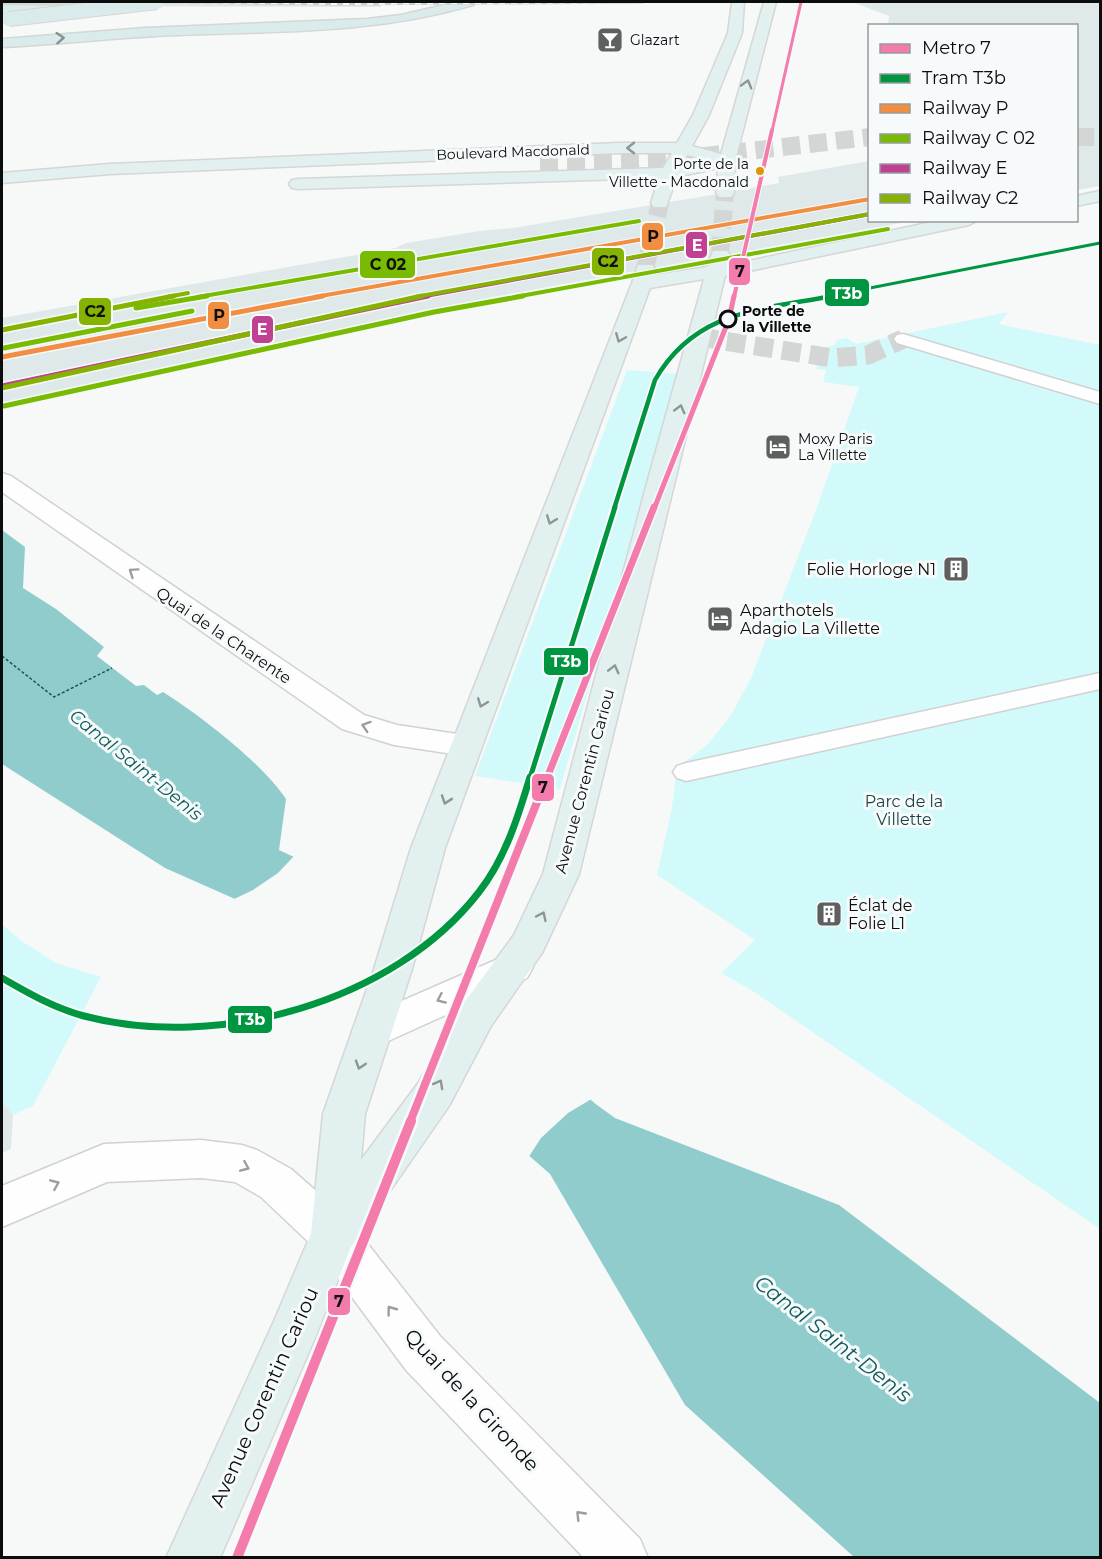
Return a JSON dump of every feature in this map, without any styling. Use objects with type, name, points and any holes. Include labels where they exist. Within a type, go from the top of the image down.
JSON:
[{"type":"highway","points":[[3,14],[53,2]]},
{"type":"highway","points":[[3,14],[157,2]]},
{"type":"highway","points":[[228,16],[349,18],[404,11],[441,2]]},
{"type":"highway","points":[[2,43],[190,30],[362,24],[425,15],[469,2]]},
{"type":"highway","points":[[3,14],[170,13]]},
{"type":"highway","points":[[190,30],[209,23],[209,19],[204,15]]},
{"type":"main road","points":[[660,203],[669,173],[701,115],[735,33],[738,2]]},
{"type":"main road","points":[[726,193],[727,161],[770,2]]},
{"type":"main road","points":[[701,115],[738,117]]},
{"type":"main road","name":"Boulevard Macdonald","points":[[2,178],[111,169],[581,149],[682,148],[727,161]]},
{"type":"main road","points":[[581,149],[590,174]]},
{"type":"main road","name":"Boulevard Macdonald","points":[[283,184],[669,173],[727,161]]},
{"type":"main road","name":"Boulevard Macdonald","points":[[2,184],[540,163]]},
{"type":"main road","points":[[2,193],[48,192]]},
{"type":"main road","points":[[1078,201],[1101,196]]},
{"type":"main road","points":[[718,264],[958,222]]},
{"type":"main road","name":"Avenue Corentin Cariou","points":[[193,1557],[291,1338],[333,1235],[434,1094],[477,1015],[514,967],[529,943],[561,874],[718,264],[643,276],[428,848],[393,969],[344,1114],[333,1235]]},
{"type":"street","points":[[903,339],[1101,398]]},
{"type":"street","name":"Quai de la Charente","points":[[2,481],[353,722],[394,735],[466,745]]},
{"type":"street","points":[[686,772],[1101,681]]},
{"type":"street","points":[[372,1031],[514,967]]},
{"type":"street","name":"Quai de la Gironde","points":[[2,1207],[104,1164],[201,1159],[242,1164],[267,1178],[333,1235],[423,1353],[621,1557]]},
{"type":"shaded area","points":[[2,2],[382,2],[381,7],[2,6]]},
{"type":"shaded area","points":[[852,2],[1100,2],[1100,186],[1078,190],[1078,24],[888,24],[889,16]]},
{"type":"shaded area","points":[[868,161],[868,222],[906,222],[488,298],[2,409],[2,318],[395,248],[406,243],[513,228],[779,183],[778,177]]},
{"type":"shaded area","points":[[2,1101],[13,1115],[11,1149],[2,1153]]},
{"type":"green space","name":"Parc de la Villette","points":[[1008,312],[999,324],[1100,345],[1100,1229],[754,992],[721,973],[755,940],[657,875],[672,807],[677,768],[708,744],[731,715],[751,678],[816,510],[859,387],[823,382],[826,370],[816,369],[821,349],[835,345],[837,340],[847,338],[856,344]]},
{"type":"green space","points":[[627,370],[679,374],[560,789],[475,776]]},
{"type":"green space","points":[[2,924],[23,942],[56,963],[101,977],[33,1106],[13,1115],[2,1101]]},
{"type":"water","name":"Canal Saint-Denis","points":[[2,530],[25,547],[23,588],[56,609],[104,647],[97,656],[136,686],[144,685],[157,695],[163,692],[195,714],[246,755],[275,785],[286,799],[279,850],[294,857],[597,1105],[615,1118],[839,1205],[1100,1403],[1100,1557],[854,1557],[685,1405],[550,1174],[235,899],[165,868],[2,764]]},
{"type":"pier","points":[[296,854],[593,1098],[568,1113],[541,1138],[528,1158],[232,900],[253,890],[278,873]]},
{"type":"ferry route","points":[[2,656],[54,697],[112,668]]},
{"type":"tunnel","points":[[540,163],[679,159],[868,137]]},
{"type":"tunnel","points":[[1078,137],[1100,137]]},
{"type":"tunnel","points":[[720,255],[725,193]]},
{"type":"tunnel","points":[[645,269],[660,203]]},
{"type":"tunnel","points":[[699,337],[832,358],[868,355],[903,339]]},
{"type":"railway","points":[[2,2],[182,2]]},
{"type":"railway","points":[[187,2],[338,4],[643,2]]},
{"type":"metro line","name":"7","points":[[237,1558],[729,319],[801,2]]},
{"type":"tram line","name":"T3b","points":[[2,978],[44,1002],[82,1016],[133,1025],[211,1025],[260,1018],[322,1001],[352,989],[408,958],[458,917],[479,892],[503,852],[522,804],[655,380],[673,353],[693,335],[705,328],[749,312],[1100,243]]},
{"type":"rail line","name":"P","points":[[2,357],[442,273],[868,199]]},
{"type":"rail line","name":"E","points":[[2,386],[218,338],[434,294],[868,214]]},
{"type":"rail line","name":"C2","points":[[2,388],[430,294],[868,214]]},
{"type":"rail line","name":"C2","points":[[2,330],[188,293]]},
{"type":"transit line","points":[[136,308],[639,221]]},
{"type":"transit line","points":[[4,406],[434,312],[888,229]]},
{"type":"transit line","points":[[4,348],[192,311]]},
{"type":"place","name":"Glazart","points":[[610,40]]},
{"type":"place","name":"Porte de la Villette - Macdonald","points":[[760,171]]},
{"type":"place","name":"Porte de la Villette","points":[[728,319]]},
{"type":"place","name":"Moxy Paris La Villette","points":[[778,447]]},
{"type":"place","name":"Folie Horloge N1","points":[[956,569]]},
{"type":"place","name":"Aparthotels Adagio La Villette","points":[[720,619]]},
{"type":"place","name":"Éclat de Folie L1","points":[[829,914]]}]
